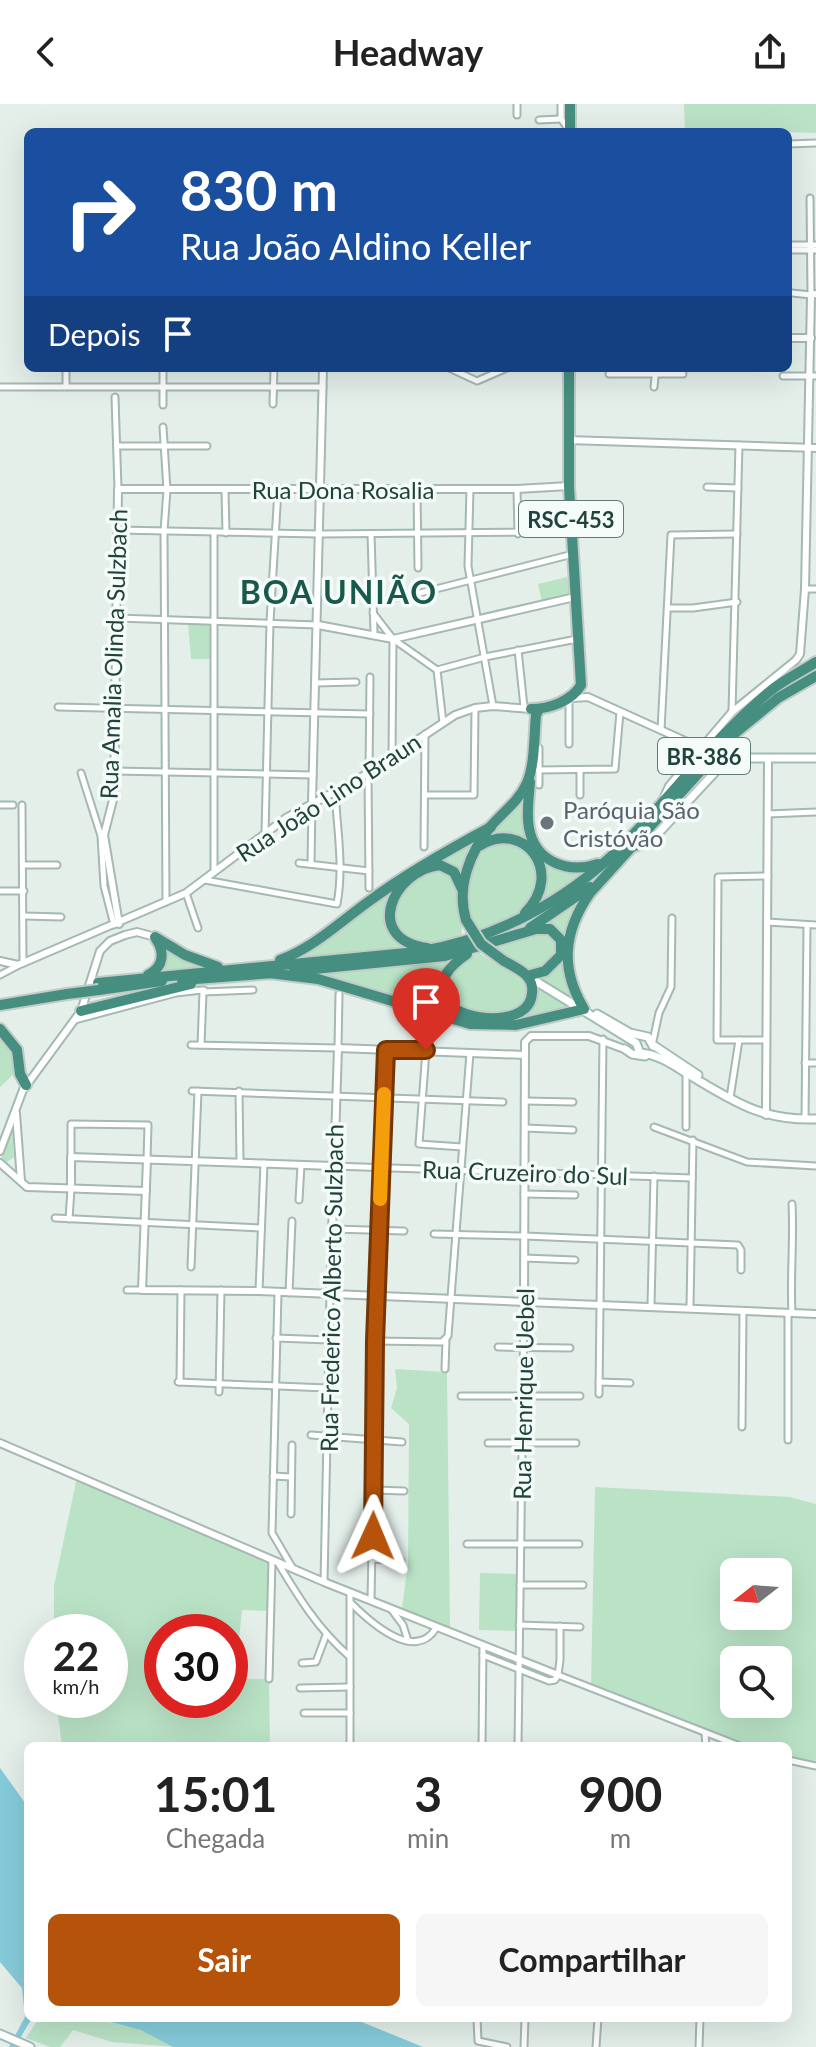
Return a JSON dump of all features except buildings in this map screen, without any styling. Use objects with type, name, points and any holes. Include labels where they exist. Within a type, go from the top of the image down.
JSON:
[{"type":"highway","points":[[570,104],[570,128]]},
{"type":"highway","name":"RSC-453","points":[[569,372],[569,486],[581,685]]},
{"type":"highway","name":"BR-386","points":[[268,969],[437,949],[516,921],[562,895],[604,862],[725,733],[773,689],[816,662]]},
{"type":"highway","name":"BR-386","points":[[0,999],[220,973],[417,960],[472,950],[522,933],[566,905],[604,875],[734,734],[778,698],[816,676]]},
{"type":"highway","points":[[535,708],[568,699],[581,685]]},
{"type":"highway","points":[[746,702],[773,689]]},
{"type":"highway","points":[[568,699],[540,703],[535,708],[529,830],[544,855],[558,864],[573,869],[604,862]]},
{"type":"highway","points":[[532,749],[535,708]]},
{"type":"highway","points":[[728,758],[734,734]]},
{"type":"highway","points":[[472,950],[453,963],[444,977],[442,993],[446,1002],[456,1012],[496,1018],[522,1012],[532,995],[527,976],[476,940],[466,920],[462,889],[478,847],[491,827],[521,795],[534,773]]},
{"type":"highway","points":[[268,969],[294,955],[431,858],[491,827]]},
{"type":"highway","points":[[478,847],[494,839],[513,840],[528,848],[538,860],[543,877],[541,893],[534,905],[516,921]]},
{"type":"highway","points":[[629,849],[651,841]]},
{"type":"highway","points":[[437,949],[413,945],[398,936],[391,921],[392,900],[410,880],[433,865],[450,868],[462,889]]},
{"type":"highway","points":[[268,969],[336,983],[470,1024],[516,1025],[584,1009],[568,977],[570,938],[582,905],[604,875]]},
{"type":"highway","points":[[522,933],[550,929],[562,944],[561,955],[550,968],[527,976]]},
{"type":"highway","points":[[155,937],[220,973]]},
{"type":"highway","points":[[145,976],[158,968],[161,960],[162,949],[155,937]]},
{"type":"highway","points":[[78,1016],[220,973]]},
{"type":"highway","name":"BR-386","points":[[99,986],[145,976],[220,973]]},
{"type":"highway","name":"BR-386","points":[[0,1005],[67,991]]},
{"type":"highway","points":[[126,1006],[137,996]]},
{"type":"highway","points":[[0,1029],[17,1050],[24,1087]]},
{"type":"main road","points":[[651,841],[728,758],[816,758]]},
{"type":"main road","points":[[527,976],[643,1048],[730,1097],[766,1114],[816,1116]]},
{"type":"main road","points":[[643,1048],[648,1037],[730,1097]]},
{"type":"main road","points":[[623,1049],[635,1055],[653,1043]]},
{"type":"main road","points":[[0,2034],[30,2047]]},
{"type":"street","points":[[517,104],[517,115]]},
{"type":"street","points":[[561,104],[561,119],[567,128]]},
{"type":"street","points":[[539,120],[561,119]]},
{"type":"street","points":[[792,144],[816,143]]},
{"type":"street","points":[[662,801],[669,786],[698,747],[732,712],[799,657],[805,589],[807,487],[812,448],[814,294],[810,198]]},
{"type":"street","points":[[792,247],[813,247]]},
{"type":"street","points":[[792,293],[814,294]]},
{"type":"street","points":[[792,338],[813,338]]},
{"type":"street","points":[[66,372],[66,386]]},
{"type":"street","points":[[163,372],[163,405]]},
{"type":"street","points":[[273,404],[274,372]]},
{"type":"street","points":[[311,864],[323,372]]},
{"type":"street","points":[[458,372],[477,381],[498,372]]},
{"type":"street","points":[[654,387],[656,372]]},
{"type":"street","points":[[609,374],[683,374]]},
{"type":"street","points":[[783,376],[813,376]]},
{"type":"street","points":[[0,387],[323,387]]},
{"type":"street","name":"Rua Amalia Olinda Sulzbach","points":[[115,397],[118,489],[114,796],[102,835],[117,925]]},
{"type":"street","points":[[163,427],[167,490],[164,531],[166,903]]},
{"type":"street","points":[[568,440],[812,448]]},
{"type":"street","points":[[732,712],[739,445]]},
{"type":"street","points":[[118,446],[207,446]]},
{"type":"street","name":"Rua Dona Rosalia","points":[[118,489],[517,489],[569,486]]},
{"type":"street","points":[[707,487],[738,488]]},
{"type":"street","points":[[807,487],[816,488]]},
{"type":"street","points":[[417,488],[418,568]]},
{"type":"street","points":[[470,489],[468,566],[493,706]]},
{"type":"street","points":[[517,489],[518,534]]},
{"type":"street","points":[[225,490],[226,533]]},
{"type":"street","points":[[265,833],[270,622],[278,490]]},
{"type":"street","points":[[117,530],[320,534],[542,532]]},
{"type":"street","points":[[214,533],[214,871]]},
{"type":"street","points":[[661,730],[670,538],[673,533],[737,534]]},
{"type":"street","points":[[371,534],[374,633]]},
{"type":"street","points":[[806,535],[816,535]]},
{"type":"street","points":[[371,602],[471,581],[573,554]]},
{"type":"street","points":[[805,589],[816,589]]},
{"type":"street","points":[[117,618],[318,625],[374,633],[393,639],[575,597]]},
{"type":"street","points":[[669,608],[737,602]]},
{"type":"street","points":[[373,613],[393,639],[437,670],[443,723]]},
{"type":"street","points":[[392,755],[393,639]]},
{"type":"street","points":[[437,670],[578,639]]},
{"type":"street","points":[[518,650],[535,708],[541,712],[534,773],[539,785]]},
{"type":"street","points":[[369,888],[370,677]]},
{"type":"street","points":[[315,683],[356,682]]},
{"type":"street","points":[[581,685],[581,690],[588,697],[698,747]]},
{"type":"street","points":[[569,744],[568,699],[588,697]]},
{"type":"street","points":[[734,699],[746,702]]},
{"type":"street","name":"Rua João Lino Braun","points":[[20,964],[186,893],[265,833],[312,802],[369,772],[455,715],[493,706],[535,708]]},
{"type":"street","points":[[58,707],[370,714]]},
{"type":"street","points":[[425,795],[474,795],[475,708]]},
{"type":"street","points":[[534,773],[615,769],[620,711]]},
{"type":"street","points":[[424,847],[425,734]]},
{"type":"street","points":[[766,1114],[768,759]]},
{"type":"street","points":[[580,770],[580,795]]},
{"type":"street","points":[[114,771],[313,775]]},
{"type":"street","points":[[81,773],[102,835]]},
{"type":"street","points":[[205,880],[337,904],[342,876],[335,790]]},
{"type":"street","points":[[0,805],[13,805]]},
{"type":"street","points":[[20,964],[24,916],[22,805]]},
{"type":"street","points":[[768,814],[816,812]]},
{"type":"street","points":[[299,863],[369,871]]},
{"type":"street","points":[[24,865],[57,865]]},
{"type":"street","points":[[766,1040],[717,1040],[718,877],[768,876]]},
{"type":"street","points":[[0,891],[24,891]]},
{"type":"street","points":[[186,893],[198,928]]},
{"type":"street","points":[[24,916],[61,917]]},
{"type":"street","points":[[653,1043],[659,1013],[671,987],[672,918]]},
{"type":"street","points":[[767,922],[816,925]]},
{"type":"street","points":[[805,1117],[807,925]]},
{"type":"street","points":[[0,1151],[24,1087],[78,1016],[104,946],[118,937],[137,932],[155,937]]},
{"type":"street","points":[[807,959],[816,960]]},
{"type":"street","points":[[0,961],[20,964]]},
{"type":"street","points":[[0,975],[20,964]]},
{"type":"street","points":[[78,1016],[176,993],[253,990]]},
{"type":"street","points":[[201,1045],[203,992]]},
{"type":"street","name":"Rua Frederico Alberto Sulzbach","points":[[324,1582],[339,994]]},
{"type":"street","points":[[806,995],[816,996]]},
{"type":"street","name":"Rua Henrique Uebel","points":[[518,1742],[525,1042],[531,1036],[589,1036],[603,1039]]},
{"type":"street","points":[[599,1394],[603,1039],[623,1049],[643,1048]]},
{"type":"street","points":[[730,1097],[739,1040]]},
{"type":"street","points":[[191,1045],[525,1055]]},
{"type":"street","points":[[371,1600],[378,1231],[386,1050]]},
{"type":"street","points":[[426,1050],[419,1144],[462,1147]]},
{"type":"street","points":[[445,1369],[470,1053]]},
{"type":"street","points":[[805,1063],[816,1063]]},
{"type":"street","points":[[686,1073],[686,1127]]},
{"type":"street","points":[[191,1267],[195,1226],[195,1091],[503,1102]]},
{"type":"street","points":[[239,1091],[240,1162]]},
{"type":"street","points":[[525,1101],[573,1102]]},
{"type":"street","points":[[16,1109],[21,1181]]},
{"type":"street","points":[[69,1219],[71,1124],[148,1125],[142,1290]]},
{"type":"street","points":[[654,1127],[747,1162],[816,1166]]},
{"type":"street","points":[[525,1128],[573,1130]]},
{"type":"street","points":[[690,1307],[693,1140]]},
{"type":"street","name":"Rua Cruzeiro do Sul","points":[[71,1157],[692,1178]]},
{"type":"street","points":[[8,1168],[19,1161]]},
{"type":"street","points":[[0,1163],[27,1187],[146,1191]]},
{"type":"street","points":[[259,1291],[264,1163]]},
{"type":"street","points":[[299,1200],[301,1165]]},
{"type":"street","points":[[651,1306],[654,1176]]},
{"type":"street","points":[[524,1194],[575,1195]]},
{"type":"street","points":[[788,1440],[792,1204]]},
{"type":"street","points":[[55,1218],[261,1228]]},
{"type":"street","points":[[289,1293],[292,1221]]},
{"type":"street","points":[[332,1229],[404,1231]]},
{"type":"street","points":[[434,1234],[738,1245],[741,1270]]},
{"type":"street","points":[[524,1258],[575,1260]]},
{"type":"street","points":[[127,1290],[259,1291],[816,1314]]},
{"type":"street","points":[[181,1290],[179,1382],[327,1388]]},
{"type":"street","points":[[219,1392],[221,1290]]},
{"type":"street","points":[[278,1293],[272,1533],[292,1567]]},
{"type":"street","points":[[742,1427],[743,1310]]},
{"type":"street","points":[[276,1338],[329,1340]]},
{"type":"street","points":[[375,1341],[447,1338]]},
{"type":"street","points":[[498,1347],[570,1348]]},
{"type":"street","points":[[599,1382],[630,1383]]},
{"type":"street","points":[[461,1396],[580,1396]]},
{"type":"street","points":[[311,1435],[402,1442]]},
{"type":"street","points":[[0,1443],[350,1593],[728,1742]]},
{"type":"street","points":[[488,1443],[576,1443]]},
{"type":"street","points":[[291,1514],[292,1445]]},
{"type":"street","points":[[273,1476],[291,1477]]},
{"type":"street","points":[[374,1490],[404,1491]]},
{"type":"street","points":[[467,1544],[579,1544]]},
{"type":"street","points":[[373,1559],[401,1561]]},
{"type":"street","points":[[274,1560],[326,1635],[350,1657]]},
{"type":"street","points":[[269,1679],[274,1560]]},
{"type":"street","points":[[520,1585],[583,1585]]},
{"type":"street","points":[[350,1593],[350,1742]]},
{"type":"street","points":[[350,1603],[379,1628],[408,1642],[422,1640],[434,1633],[436,1628]]},
{"type":"street","points":[[391,1609],[403,1625],[408,1642]]},
{"type":"street","points":[[519,1625],[580,1627]]},
{"type":"street","points":[[483,1655],[549,1681],[555,1680],[560,1660],[560,1626]]},
{"type":"street","points":[[302,1663],[316,1662],[326,1635]]},
{"type":"street","points":[[482,1742],[483,1646]]},
{"type":"street","points":[[300,1688],[350,1687]]},
{"type":"street","points":[[304,1713],[350,1713]]},
{"type":"street","points":[[705,1734],[706,1742]]},
{"type":"street","points":[[792,1761],[816,1766]]},
{"type":"street","points":[[477,2022],[478,2041],[507,2047]]},
{"type":"street","points":[[524,2047],[525,2022]]},
{"type":"street","points":[[596,2047],[598,2022]]},
{"type":"street","points":[[699,2047],[700,2022]]},
{"type":"green space","points":[[684,104],[816,104],[816,133],[792,132],[792,128],[685,128]]},
{"type":"green space","points":[[567,577],[571,595],[542,602],[538,584]]},
{"type":"green space","points":[[188,624],[211,624],[210,659],[191,659]]},
{"type":"green space","points":[[527,794],[526,824],[544,859],[595,867],[525,915],[544,886],[528,847],[485,839]]},
{"type":"green space","points":[[484,833],[472,852],[462,881],[447,865],[430,864],[402,881],[392,895],[386,910],[388,925],[398,939],[420,950],[287,962],[428,861]]},
{"type":"green space","points":[[498,841],[524,850],[529,855],[536,867],[540,886],[520,915],[476,933],[471,927],[464,885],[479,849]]},
{"type":"green space","points":[[433,867],[449,870],[461,916],[460,939],[442,945],[406,939],[392,915],[400,890]]},
{"type":"green space","points":[[595,884],[579,905],[565,974],[574,999],[534,976],[563,949],[540,926]]},
{"type":"green space","points":[[535,931],[548,931],[560,945],[553,963],[529,972],[494,949]]},
{"type":"green space","points":[[165,948],[212,969],[154,974]]},
{"type":"green space","points":[[479,953],[527,986],[529,1000],[518,1012],[481,1014],[454,1006],[444,989],[456,965]]},
{"type":"green space","points":[[460,955],[443,971],[451,1010],[519,1016],[536,987],[572,1008],[529,1021],[467,1020],[304,974]]},
{"type":"green space","points":[[0,1031],[13,1049],[17,1071],[0,1087]]},
{"type":"green space","points":[[12,1128],[14,1157],[7,1162],[2,1159],[1,1151]]},
{"type":"green space","points":[[395,1369],[447,1372],[450,1629],[402,1608],[408,1564],[409,1424],[391,1408],[397,1388]]},
{"type":"green space","points":[[77,1477],[272,1559],[271,1611],[144,1614],[144,1718],[248,1718],[248,1679],[269,1679],[270,1742],[61,1742],[58,1718],[128,1718],[128,1614],[54,1614],[54,1586]]},
{"type":"green space","points":[[595,1487],[790,1497],[816,1504],[816,1766],[792,1761],[792,1742],[730,1742],[591,1687]]},
{"type":"green space","points":[[480,1573],[518,1574],[517,1631],[479,1630]]},
{"type":"green space","points":[[36,2022],[107,2022],[145,2028],[176,2047],[112,2042],[73,2030],[60,2047],[50,2047],[26,2038]]},
{"type":"water","points":[[0,1768],[24,1801],[24,2007],[22,1988],[0,1962]]},
{"type":"water","points":[[24,2019],[24,2022],[30,2022],[15,2047],[9,2047]]},
{"type":"water","points":[[111,2022],[362,2022],[423,2047],[173,2047],[141,2030]]},
{"type":"slow traffic","points":[[380,1199],[384,1094]]},
{"type":"place","name":"Paróquia São Cristóvão","points":[[547,823]]},
{"type":"district","name":"BOA UNIÃO","points":[[339,591]]},
{"type":"route","points":[[373,1536],[375,1341],[386,1050],[426,1050]]}]
